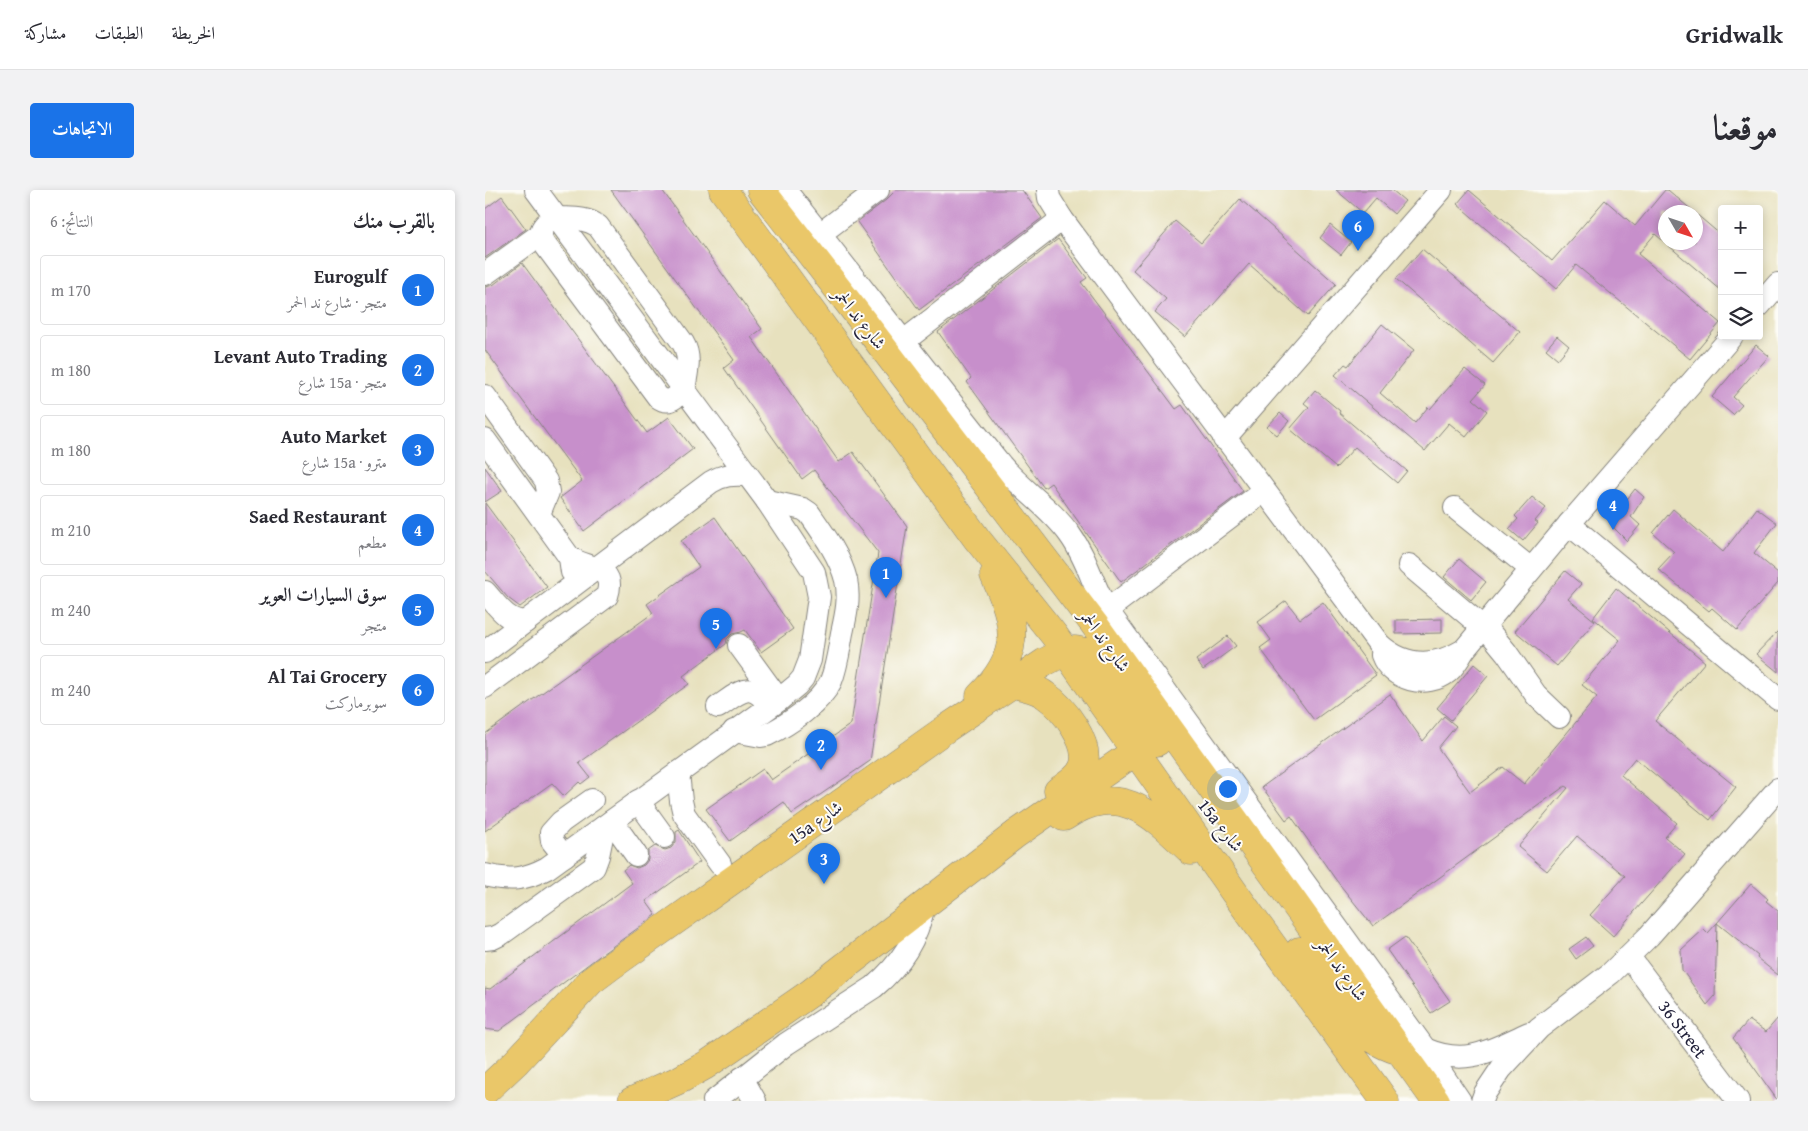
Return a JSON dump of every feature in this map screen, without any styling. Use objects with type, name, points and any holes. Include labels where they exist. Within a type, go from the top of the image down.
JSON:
[{"type":"main road","name":"شارع ند الحمر","points":[[723,190],[977,539],[1065,650],[1148,732],[1298,909],[1413,1050],[1436,1101]]},
{"type":"main road","name":"شارع ند الحمر","points":[[778,190],[858,315],[1100,617],[1148,732],[1161,788],[1233,892],[1385,1101]]},
{"type":"main road","points":[[858,315],[898,333]]},
{"type":"main road","points":[[910,446],[925,456],[950,480],[1067,640],[1078,645],[1089,641],[1100,617]]},
{"type":"main road","points":[[947,728],[998,677],[1007,661],[1011,644],[1012,632],[1008,608],[977,539]]},
{"type":"main road","name":"15a شارع","points":[[485,1091],[516,1062],[591,981],[947,728],[1065,650]]},
{"type":"main road","points":[[1012,684],[1045,694],[1057,705],[1074,727],[1082,743],[1085,755],[1083,767],[1076,778],[1040,806],[1016,834]]},
{"type":"main road","points":[[632,1101],[706,1065],[809,994],[1148,732]]},
{"type":"main road","points":[[1161,788],[1168,781],[1176,784],[1357,1028],[1377,1042],[1413,1050]]},
{"type":"main road","points":[[1016,834],[1024,836],[1039,833],[1079,807],[1090,803],[1114,801],[1126,804],[1152,816],[1166,827],[1233,892]]},
{"type":"street","points":[[485,875],[515,879],[532,876],[547,868],[797,685],[807,669],[819,597],[814,572],[767,502],[536,190]]},
{"type":"street","points":[[778,190],[820,234],[1006,471],[1051,513],[1070,535],[1085,560],[1100,599],[1100,617],[1413,1050],[1460,1101]]},
{"type":"street","points":[[820,234],[878,190]]},
{"type":"street","points":[[1048,190],[1049,198],[1062,219],[1379,644],[1383,658],[1392,670],[1405,677],[1419,681],[1433,680],[1446,673],[1457,663],[1463,650],[1531,569],[1730,340]]},
{"type":"street","points":[[1224,438],[1441,190]]},
{"type":"street","points":[[485,274],[541,234],[545,224],[557,218]]},
{"type":"street","points":[[898,333],[1062,219]]},
{"type":"street","points":[[541,234],[543,242],[658,397],[664,401],[672,400],[684,390]]},
{"type":"street","points":[[1763,301],[1778,284]]},
{"type":"street","points":[[485,396],[546,481],[548,492],[539,514]]},
{"type":"street","points":[[485,440],[570,558],[578,563],[596,568],[609,579],[610,587],[607,596],[485,687]]},
{"type":"street","points":[[491,648],[711,482],[722,476],[746,475]]},
{"type":"street","points":[[1100,617],[1264,491]]},
{"type":"street","points":[[734,731],[761,736],[767,735],[818,700],[828,687],[835,669],[847,612],[848,596],[841,566],[809,513],[803,509],[767,502]]},
{"type":"street","points":[[1455,508],[1531,569]]},
{"type":"street","points":[[1569,524],[1778,699]]},
{"type":"street","points":[[570,558],[572,568],[571,587]]},
{"type":"street","points":[[1409,565],[1483,627],[1507,652],[1536,695],[1559,717]]},
{"type":"street","points":[[485,592],[510,619],[517,622],[525,622]]},
{"type":"street","points":[[485,606],[498,628],[499,636],[491,648]]},
{"type":"street","points":[[739,645],[774,703]]},
{"type":"street","points":[[718,707],[743,690],[751,689],[774,703]]},
{"type":"street","points":[[678,772],[684,814],[719,864]]},
{"type":"street","points":[[1482,1101],[1485,1092],[1501,1069],[1539,1028],[1629,957],[1778,789]]},
{"type":"street","points":[[643,798],[660,800],[684,814]]},
{"type":"street","points":[[643,798],[664,837]]},
{"type":"street","points":[[564,856],[552,841],[551,834],[561,822],[592,800]]},
{"type":"street","points":[[608,824],[636,855]]},
{"type":"street","points":[[485,939],[501,934],[594,867],[608,824]]},
{"type":"street","points":[[714,1101],[786,1044],[874,986],[890,972],[900,961],[916,934],[924,905]]},
{"type":"street","name":"36 Street","points":[[1629,957],[1738,1101]]},
{"type":"street","points":[[850,962],[869,962],[890,972]]},
{"type":"street","points":[[1413,1050],[1449,1057],[1474,1056],[1539,1028]]},
{"type":"street","points":[[742,1078],[755,1101]]},
{"type":"building","points":[[611,190],[662,190],[762,329],[751,337],[839,462],[853,452],[907,526],[870,761],[792,814],[784,802],[730,841],[706,809],[763,769],[771,780],[851,724],[878,553],[814,470],[802,479],[724,368],[734,360]]},
{"type":"building","points":[[896,190],[1022,190],[1042,218],[919,310],[857,222]]},
{"type":"building","points":[[1336,190],[1392,190],[1405,201],[1394,214],[1376,198],[1363,213]]},
{"type":"building","points":[[1469,190],[1552,261],[1605,200],[1635,226],[1665,190],[1668,190],[1686,205],[1658,205],[1658,237],[1655,234],[1638,254],[1718,321],[1718,325],[1690,359],[1576,265],[1556,289],[1457,204]]},
{"type":"building","points":[[502,196],[526,229],[485,258],[485,209]]},
{"type":"building","points":[[1240,199],[1336,284],[1308,316],[1249,264],[1185,337],[1155,312],[1166,299],[1133,270],[1175,221],[1201,243]]},
{"type":"building","points":[[1703,220],[1718,233],[1718,288],[1674,250],[1703,250]]},
{"type":"building","points":[[1330,225],[1351,242],[1341,255],[1320,238]]},
{"type":"building","points":[[1058,239],[1087,278],[1081,282],[1176,409],[1182,405],[1243,491],[1121,582],[1051,483],[1044,488],[967,382],[971,378],[938,332]]},
{"type":"building","points":[[1422,249],[1520,332],[1493,363],[1396,279]]},
{"type":"building","points":[[522,263],[647,433],[669,417],[693,449],[584,531],[560,498],[582,481],[485,350],[485,287],[493,285]]},
{"type":"building","points":[[1382,324],[1414,350],[1380,393],[1415,423],[1465,369],[1485,385],[1473,399],[1487,411],[1466,437],[1449,423],[1425,451],[1335,375],[1345,364],[1348,366]]},
{"type":"building","points":[[1557,336],[1569,346],[1558,359],[1546,349]]},
{"type":"building","points":[[1756,345],[1769,356],[1733,397],[1742,405],[1733,415],[1712,397]]},
{"type":"building","points":[[1315,390],[1407,471],[1397,483],[1355,447],[1336,468],[1290,429],[1309,407],[1304,403]]},
{"type":"building","points":[[1280,413],[1289,421],[1277,435],[1267,427]]},
{"type":"building","points":[[485,467],[502,491],[485,502]]},
{"type":"building","points":[[1635,489],[1644,497],[1631,517],[1640,525],[1627,541],[1614,528],[1614,516]]},
{"type":"building","points":[[1532,497],[1546,508],[1535,521],[1538,523],[1523,541],[1509,529],[1518,519],[1515,516]]},
{"type":"building","points":[[485,503],[547,587],[520,607],[508,598],[485,571]]},
{"type":"building","points":[[1757,508],[1777,523],[1754,553],[1778,573],[1778,583],[1737,630],[1712,608],[1709,611],[1658,569],[1674,552],[1653,533],[1673,509],[1723,552]]},
{"type":"building","points":[[715,517],[793,629],[761,652],[745,630],[732,634],[727,639],[726,644],[683,676],[689,684],[579,763],[590,777],[581,784],[579,782],[564,796],[552,783],[485,831],[485,734],[653,613],[647,604],[699,567],[681,541]]},
{"type":"building","points":[[1459,559],[1486,582],[1471,600],[1444,577]]},
{"type":"building","points":[[1565,571],[1581,584],[1568,599],[1595,621],[1557,666],[1515,631]]},
{"type":"building","points":[[1616,588],[1705,662],[1655,721],[1736,787],[1710,820],[1635,758],[1621,775],[1677,823],[1665,837],[1685,854],[1613,936],[1590,915],[1625,876],[1577,836],[1547,871],[1518,847],[1568,788],[1565,786],[1373,926],[1336,880],[1291,816],[1286,820],[1262,787],[1390,694],[1423,741],[1444,716],[1456,726],[1438,748],[1470,792],[1503,767],[1524,784],[1597,697],[1582,685],[1620,640],[1593,618]]},
{"type":"building","points":[[1286,601],[1300,619],[1323,602],[1376,675],[1314,720],[1260,648],[1271,640],[1258,622]]},
{"type":"building","points":[[1442,619],[1442,633],[1396,634],[1396,620]]},
{"type":"building","points":[[1778,631],[1778,672],[1756,654]]},
{"type":"building","points":[[1228,636],[1236,646],[1203,670],[1196,660]]},
{"type":"building","points":[[1474,664],[1488,676],[1451,720],[1437,708]]},
{"type":"building","points":[[679,830],[700,862],[646,901],[656,915],[499,1031],[485,1029],[485,988],[490,989],[632,883],[623,870],[629,865],[637,868],[644,865],[648,860],[648,851],[655,846],[665,850],[671,848],[676,842],[676,832]]},
{"type":"building","points":[[1751,884],[1778,911],[1778,975],[1717,923]]},
{"type":"building","points":[[1717,923],[1715,996],[1707,1005],[1682,970],[1681,950],[1704,929],[1708,933]]},
{"type":"building","points":[[1405,937],[1450,1001],[1431,1013],[1387,950]]},
{"type":"building","points":[[1586,937],[1593,946],[1576,959],[1569,949]]},
{"type":"building","points":[[1778,1018],[1778,1101],[1733,1038],[1749,1020],[1766,1032]]},
{"type":"place","name":"Al Tai Grocery","points":[[1358,251]]},
{"type":"place","name":"Saed Restaurant","points":[[1613,530]]},
{"type":"place","name":"Eurogulf","points":[[886,598]]},
{"type":"place","name":"سوق السيارات العوير","points":[[716,649]]},
{"type":"place","name":"Levant Auto Trading","points":[[821,770]]},
{"type":"place","name":"Auto Market","points":[[824,884]]}]
